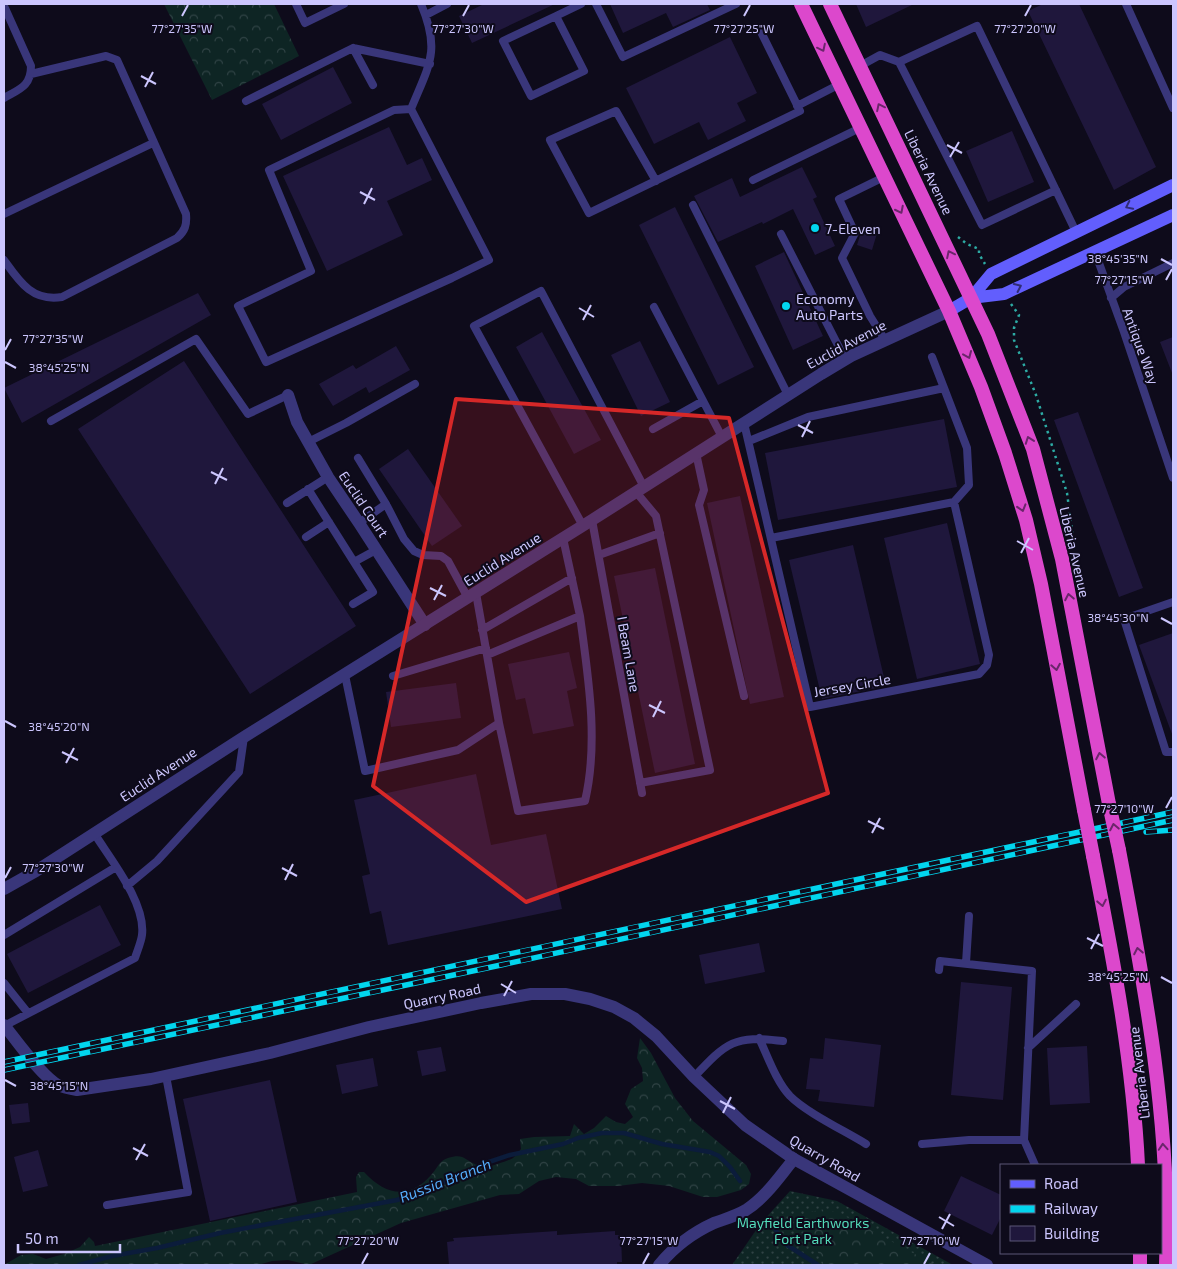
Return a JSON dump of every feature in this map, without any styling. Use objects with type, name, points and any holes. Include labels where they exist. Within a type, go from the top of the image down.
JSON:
[{"type":"highway","name":"Liberia Avenue","points":[[801,4],[949,310],[981,387],[1005,452],[1026,520],[1041,584],[1118,985],[1128,1057],[1138,1164]]},
{"type":"highway","name":"Liberia Avenue","points":[[830,4],[994,348],[1035,458],[1062,559],[1144,984],[1154,1052],[1166,1180],[1166,1265]]},
{"type":"main road","name":"Euclid Avenue","points":[[949,310],[971,298],[992,274],[1173,185]]},
{"type":"main road","name":"Euclid Avenue","points":[[971,298],[1004,294],[1173,215]]},
{"type":"street","name":"Euclid Avenue","points":[[4,889],[588,523],[845,359],[949,310]]},
{"type":"street","name":"Euclid Court","points":[[288,395],[297,422],[328,477],[360,523],[425,625]]},
{"type":"street","name":"Quarry Road","points":[[4,1025],[44,1075],[57,1085],[77,1090],[166,1076],[462,1007],[531,994],[565,994],[590,999],[614,1007],[634,1018],[656,1036],[694,1078],[745,1125],[794,1159],[987,1265]]},
{"type":"street","points":[[659,1265],[672,1250],[698,1231],[715,1222],[745,1211],[760,1200],[794,1159]]},
{"type":"lane","points":[[296,4],[305,23],[344,4]]},
{"type":"lane","points":[[411,109],[430,64],[432,40],[430,24],[421,4]]},
{"type":"lane","points":[[426,15],[448,4]]},
{"type":"lane","points":[[556,16],[584,71],[531,96],[503,41],[581,4]]},
{"type":"lane","points":[[596,4],[623,57],[736,4]]},
{"type":"lane","points":[[1126,4],[1173,108]]},
{"type":"lane","points":[[4,6],[31,66],[28,82],[22,88],[4,98]]},
{"type":"lane","points":[[860,66],[880,56],[899,62],[978,26],[1076,232]]},
{"type":"lane","points":[[656,181],[616,111],[550,140],[589,213],[656,181],[800,111],[761,32]]},
{"type":"lane","points":[[246,101],[353,48],[430,64]]},
{"type":"lane","points":[[353,48],[373,85]]},
{"type":"lane","points":[[4,260],[33,294],[43,297],[62,297],[176,238],[185,228],[187,222],[186,214],[117,60],[106,56],[31,74]]},
{"type":"lane","points":[[899,62],[982,225],[1056,190]]},
{"type":"lane","points":[[797,106],[840,84]]},
{"type":"lane","points":[[411,109],[489,260],[266,362],[238,306],[311,271],[269,170],[394,110],[411,109]]},
{"type":"lane","points":[[753,180],[860,128]]},
{"type":"lane","points":[[4,214],[153,143]]},
{"type":"lane","points":[[884,177],[839,199],[855,233],[842,258],[870,316],[885,340]]},
{"type":"lane","points":[[693,206],[788,394]]},
{"type":"lane","points":[[781,234],[845,359]]},
{"type":"lane","name":"Antique Way","points":[[1095,252],[1173,478]]},
{"type":"lane","points":[[1111,298],[1124,287],[1173,263]]},
{"type":"lane","name":"I Beam Lane","points":[[640,490],[541,291],[474,326],[588,523],[599,555],[642,793]]},
{"type":"lane","points":[[654,307],[722,437]]},
{"type":"lane","points":[[51,421],[196,339],[248,414],[288,395]]},
{"type":"lane","points":[[771,538],[954,502],[969,485],[967,448],[932,357]]},
{"type":"lane","points":[[308,442],[415,384]]},
{"type":"lane","points":[[749,441],[808,417],[944,388]]},
{"type":"lane","points":[[653,429],[703,401]]},
{"type":"lane","name":"Jersey Circle","points":[[744,423],[810,707],[979,674],[987,665],[989,655],[954,502]]},
{"type":"lane","points":[[696,453],[704,490],[699,505],[744,696]]},
{"type":"lane","points":[[358,458],[386,504],[404,539],[414,551],[423,556],[441,556],[448,562],[472,595],[482,630],[518,811],[585,801],[590,779],[591,739],[588,679],[580,616],[563,538]]},
{"type":"lane","points":[[286,503],[328,477]]},
{"type":"lane","points":[[308,489],[373,592],[353,604]]},
{"type":"lane","points":[[640,490],[656,516],[710,770],[640,783]]},
{"type":"lane","points":[[360,523],[386,504]]},
{"type":"lane","points":[[306,537],[329,522]]},
{"type":"lane","points":[[599,555],[660,533]]},
{"type":"lane","points":[[354,562],[376,550]]},
{"type":"lane","points":[[482,630],[572,578]]},
{"type":"lane","points":[[1173,602],[1124,619],[1166,752],[1173,752]]},
{"type":"lane","points":[[393,676],[486,652],[580,616]]},
{"type":"lane","points":[[345,675],[365,771],[458,750],[499,723]]},
{"type":"lane","points":[[127,886],[157,861],[239,772],[244,737]]},
{"type":"lane","points":[[4,1025],[135,958],[142,935],[139,909],[94,833]]},
{"type":"lane","points":[[4,935],[116,868]]},
{"type":"lane","points":[[966,963],[969,916]]},
{"type":"lane","points":[[939,970],[940,961],[1032,971],[1024,1140],[1035,1164]]},
{"type":"lane","points":[[4,982],[28,1013]]},
{"type":"lane","points":[[1028,1048],[1076,1004]]},
{"type":"lane","points":[[759,1038],[790,1096],[866,1144]]},
{"type":"lane","points":[[694,1078],[714,1056],[728,1045],[741,1040],[759,1038],[783,1041]]},
{"type":"lane","points":[[107,1205],[188,1192],[166,1076]]},
{"type":"lane","points":[[922,1144],[969,1140],[1024,1140]]},
{"type":"path","points":[[979,249],[979,254]]},
{"type":"highlighted area","points":[[456,399],[729,418],[828,793],[526,902],[373,786]]},
{"type":"green space","points":[[164,4],[274,4],[299,56],[212,100]]},
{"type":"green space","points":[[640,1038],[651,1053],[675,1098],[693,1121],[746,1165],[751,1174],[749,1184],[741,1190],[717,1197],[703,1197],[669,1186],[642,1183],[618,1186],[589,1186],[576,1179],[556,1177],[539,1181],[519,1194],[500,1195],[401,1223],[309,1265],[288,1260],[272,1261],[258,1265],[4,1265],[21,1255],[33,1254],[46,1259],[64,1254],[80,1247],[89,1237],[95,1246],[357,1192],[356,1177],[359,1172],[364,1172],[372,1180],[389,1190],[407,1191],[424,1182],[448,1158],[457,1156],[488,1167],[514,1157],[521,1149],[520,1139],[570,1136],[574,1124],[584,1134],[594,1128],[606,1116],[616,1122],[625,1124],[633,1117],[625,1104],[631,1089],[643,1081],[642,1068],[637,1058]]},
{"type":"green space","name":"Mayfield Earthworks Fort Park","points":[[790,1191],[837,1201],[953,1265],[732,1265],[761,1223]]},
{"type":"green space","points":[[825,1209],[841,1214],[935,1265],[824,1265],[802,1218],[810,1212]]},
{"type":"building","points":[[484,4],[555,4],[472,43],[459,16]]},
{"type":"building","points":[[610,4],[707,4],[710,10],[673,27],[666,13],[623,33]]},
{"type":"building","points":[[856,4],[914,4],[866,27]]},
{"type":"building","points":[[1043,4],[1079,4],[1156,167],[1114,190],[1028,11]]},
{"type":"building","points":[[730,37],[757,93],[737,103],[746,121],[708,140],[699,122],[654,144],[626,88]]},
{"type":"building","points":[[333,67],[352,103],[281,140],[262,104]]},
{"type":"building","points":[[389,127],[407,165],[422,158],[432,180],[387,201],[403,235],[327,271],[283,176]]},
{"type":"building","points":[[1012,131],[1034,182],[988,202],[966,151]]},
{"type":"building","points":[[802,167],[817,197],[813,199],[835,246],[815,255],[793,209],[763,224],[762,222],[718,242],[694,196],[732,178],[740,197]]},
{"type":"building","points":[[675,207],[754,367],[718,385],[639,225]]},
{"type":"building","name":"7-Eleven","points":[[863,226],[878,230],[872,250],[857,245]]},
{"type":"building","points":[[784,252],[823,336],[793,350],[755,266]]},
{"type":"building","points":[[198,293],[211,315],[22,423],[4,388]]},
{"type":"building","points":[[542,332],[601,440],[574,454],[516,347]]},
{"type":"building","points":[[1173,337],[1173,373],[1172,373],[1160,342]]},
{"type":"building","points":[[640,341],[670,402],[641,416],[611,355]]},
{"type":"building","points":[[396,346],[410,370],[369,393],[366,387],[333,406],[319,384],[353,365],[356,369]]},
{"type":"building","points":[[184,361],[356,626],[250,694],[78,429]]},
{"type":"building","points":[[1078,412],[1143,588],[1119,597],[1054,420]]},
{"type":"building","points":[[944,419],[957,487],[778,520],[765,453]]},
{"type":"building","points":[[408,449],[462,526],[432,546],[379,469]]},
{"type":"building","points":[[740,496],[784,697],[750,704],[707,503]]},
{"type":"building","points":[[947,523],[980,664],[917,679],[884,538]]},
{"type":"building","points":[[853,545],[886,686],[822,699],[789,560]]},
{"type":"building","points":[[655,568],[695,764],[655,773],[614,576]]},
{"type":"building","points":[[1173,633],[1173,734],[1172,734],[1139,645]]},
{"type":"building","points":[[569,652],[577,688],[567,691],[574,726],[533,734],[525,698],[516,700],[508,664]]},
{"type":"building","points":[[456,683],[461,718],[391,727],[386,692]]},
{"type":"building","points":[[476,774],[491,845],[546,834],[562,909],[388,945],[381,911],[370,914],[362,876],[370,874],[354,800]]},
{"type":"building","points":[[100,905],[121,945],[28,993],[7,954]]},
{"type":"building","points":[[759,943],[765,972],[705,984],[699,955]]},
{"type":"building","points":[[961,982],[1012,987],[1003,1100],[951,1095]]},
{"type":"building","points":[[825,1038],[881,1045],[874,1107],[818,1101],[820,1090],[806,1089],[810,1058],[823,1059]]},
{"type":"building","points":[[1087,1046],[1090,1103],[1050,1105],[1047,1048]]},
{"type":"building","points":[[441,1047],[446,1071],[422,1076],[417,1051]]},
{"type":"building","points":[[373,1058],[378,1086],[342,1094],[336,1065]]},
{"type":"building","points":[[270,1080],[297,1202],[210,1221],[183,1099]]},
{"type":"building","points":[[28,1103],[30,1122],[12,1124],[9,1105]]},
{"type":"building","points":[[38,1150],[48,1186],[23,1192],[14,1157]]},
{"type":"building","points":[[961,1176],[1000,1195],[1000,1219],[992,1235],[944,1211]]},
{"type":"building","points":[[557,1231],[557,1235],[615,1231],[615,1235],[621,1235],[622,1262],[617,1262],[617,1265],[449,1265],[447,1242],[454,1241],[453,1238]]},
{"type":"waterway","name":"Russia Branch","points":[[79,1265],[220,1233],[397,1200],[432,1188],[483,1164],[510,1155],[563,1144],[578,1138],[602,1133],[624,1133],[662,1144],[710,1152],[719,1156],[740,1181]]},
{"type":"waterway","name":"Russia Branch","points":[[772,1225],[787,1245],[818,1265]]},
{"type":"railway","points":[[4,1062],[1173,812]]},
{"type":"railway","points":[[4,1070],[1173,820]]},
{"type":"railway","points":[[1146,832],[1173,830]]},
{"type":"place","name":"7-Eleven","points":[[815,228]]},
{"type":"place","name":"Economy Auto Parts","points":[[786,306]]}]
